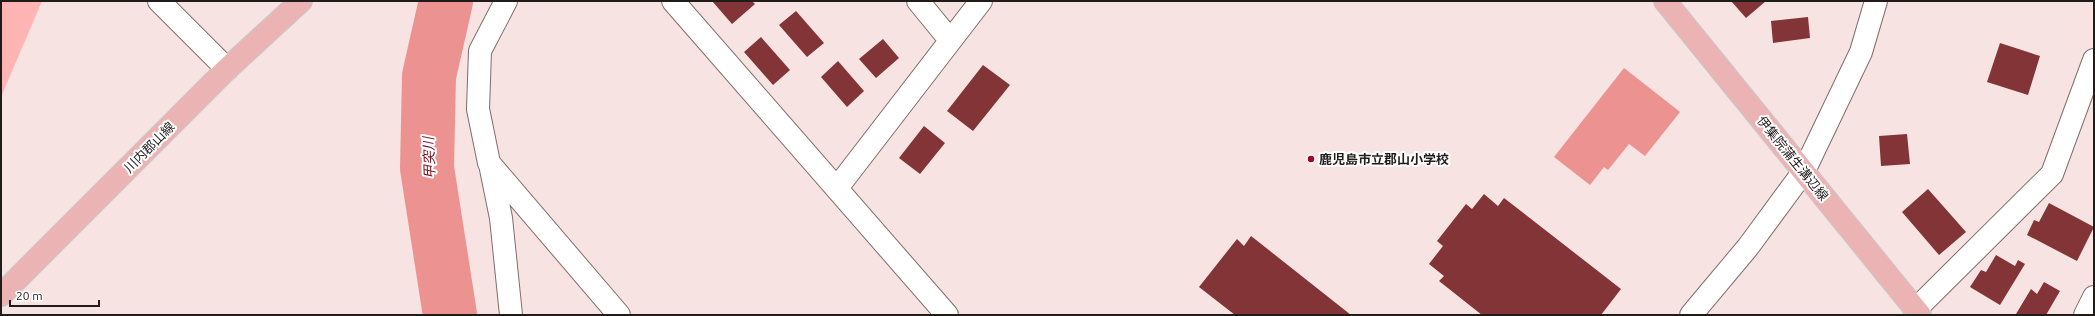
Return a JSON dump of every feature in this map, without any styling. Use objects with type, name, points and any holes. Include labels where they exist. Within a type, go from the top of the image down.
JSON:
[{"type":"main road","name":"川内郡山線","points":[[1,296],[227,69],[301,1]]},
{"type":"main road","name":"伊集院蒲生溝辺線","points":[[1665,1],[1804,170],[1917,313]]},
{"type":"street","points":[[159,1],[227,69]]},
{"type":"street","points":[[506,1],[480,51],[478,109],[501,218],[511,315]]},
{"type":"street","points":[[673,1],[947,315]]},
{"type":"street","points":[[918,1],[950,40]]},
{"type":"street","points":[[837,188],[981,1]]},
{"type":"street","points":[[1691,315],[1748,247],[1804,170],[1861,52],[1876,1]]},
{"type":"street","points":[[1917,313],[2052,174],[2094,60]]},
{"type":"street","points":[[489,162],[619,315]]},
{"type":"street","points":[[2085,315],[2094,297]]},
{"type":"shaded area","points":[[1,1],[42,1],[1,97]]},
{"type":"shaded area","points":[[1624,68],[1680,112],[1645,156],[1629,144],[1608,170],[1604,167],[1590,185],[1554,157]]},
{"type":"building","points":[[712,1],[752,1],[755,4],[732,24]]},
{"type":"building","points":[[1731,1],[1766,1],[1746,18]]},
{"type":"building","points":[[796,11],[824,43],[807,57],[779,25]]},
{"type":"building","points":[[1808,17],[1810,38],[1773,43],[1771,21]]},
{"type":"building","points":[[761,37],[790,70],[773,85],[744,52]]},
{"type":"building","points":[[883,39],[899,58],[876,78],[859,59]]},
{"type":"building","points":[[2000,43],[2040,56],[2028,95],[1987,82]]},
{"type":"building","points":[[838,61],[864,91],[847,107],[821,77]]},
{"type":"building","points":[[983,65],[1010,85],[973,131],[947,111]]},
{"type":"building","points":[[924,126],[945,143],[920,174],[899,158]]},
{"type":"building","points":[[1907,134],[1910,164],[1881,166],[1879,136]]},
{"type":"building","points":[[1928,189],[1966,232],[1939,255],[1902,212]]},
{"type":"building","points":[[1484,194],[1498,206],[1504,198],[1621,289],[1601,315],[1482,315],[1439,281],[1444,276],[1429,264],[1443,246],[1437,241],[1466,204],[1472,209]]},
{"type":"building","points":[[2049,203],[2094,227],[2077,261],[2027,235],[2034,220],[2039,222]]},
{"type":"building","points":[[1251,236],[1351,315],[1235,315],[1199,287],[1237,239],[1244,246]]},
{"type":"building","points":[[1996,255],[2015,266],[2018,260],[2025,264],[2000,305],[1970,287],[1981,270],[1986,272]]},
{"type":"building","points":[[2044,282],[2060,291],[2046,315],[2016,314],[2031,289],[2037,294]]},
{"type":"waterway","name":"甲突川","points":[[446,1],[429,76],[427,168],[450,315]]},
{"type":"place","name":"鹿児島市立郡山小学校","points":[[1311,159]]}]
